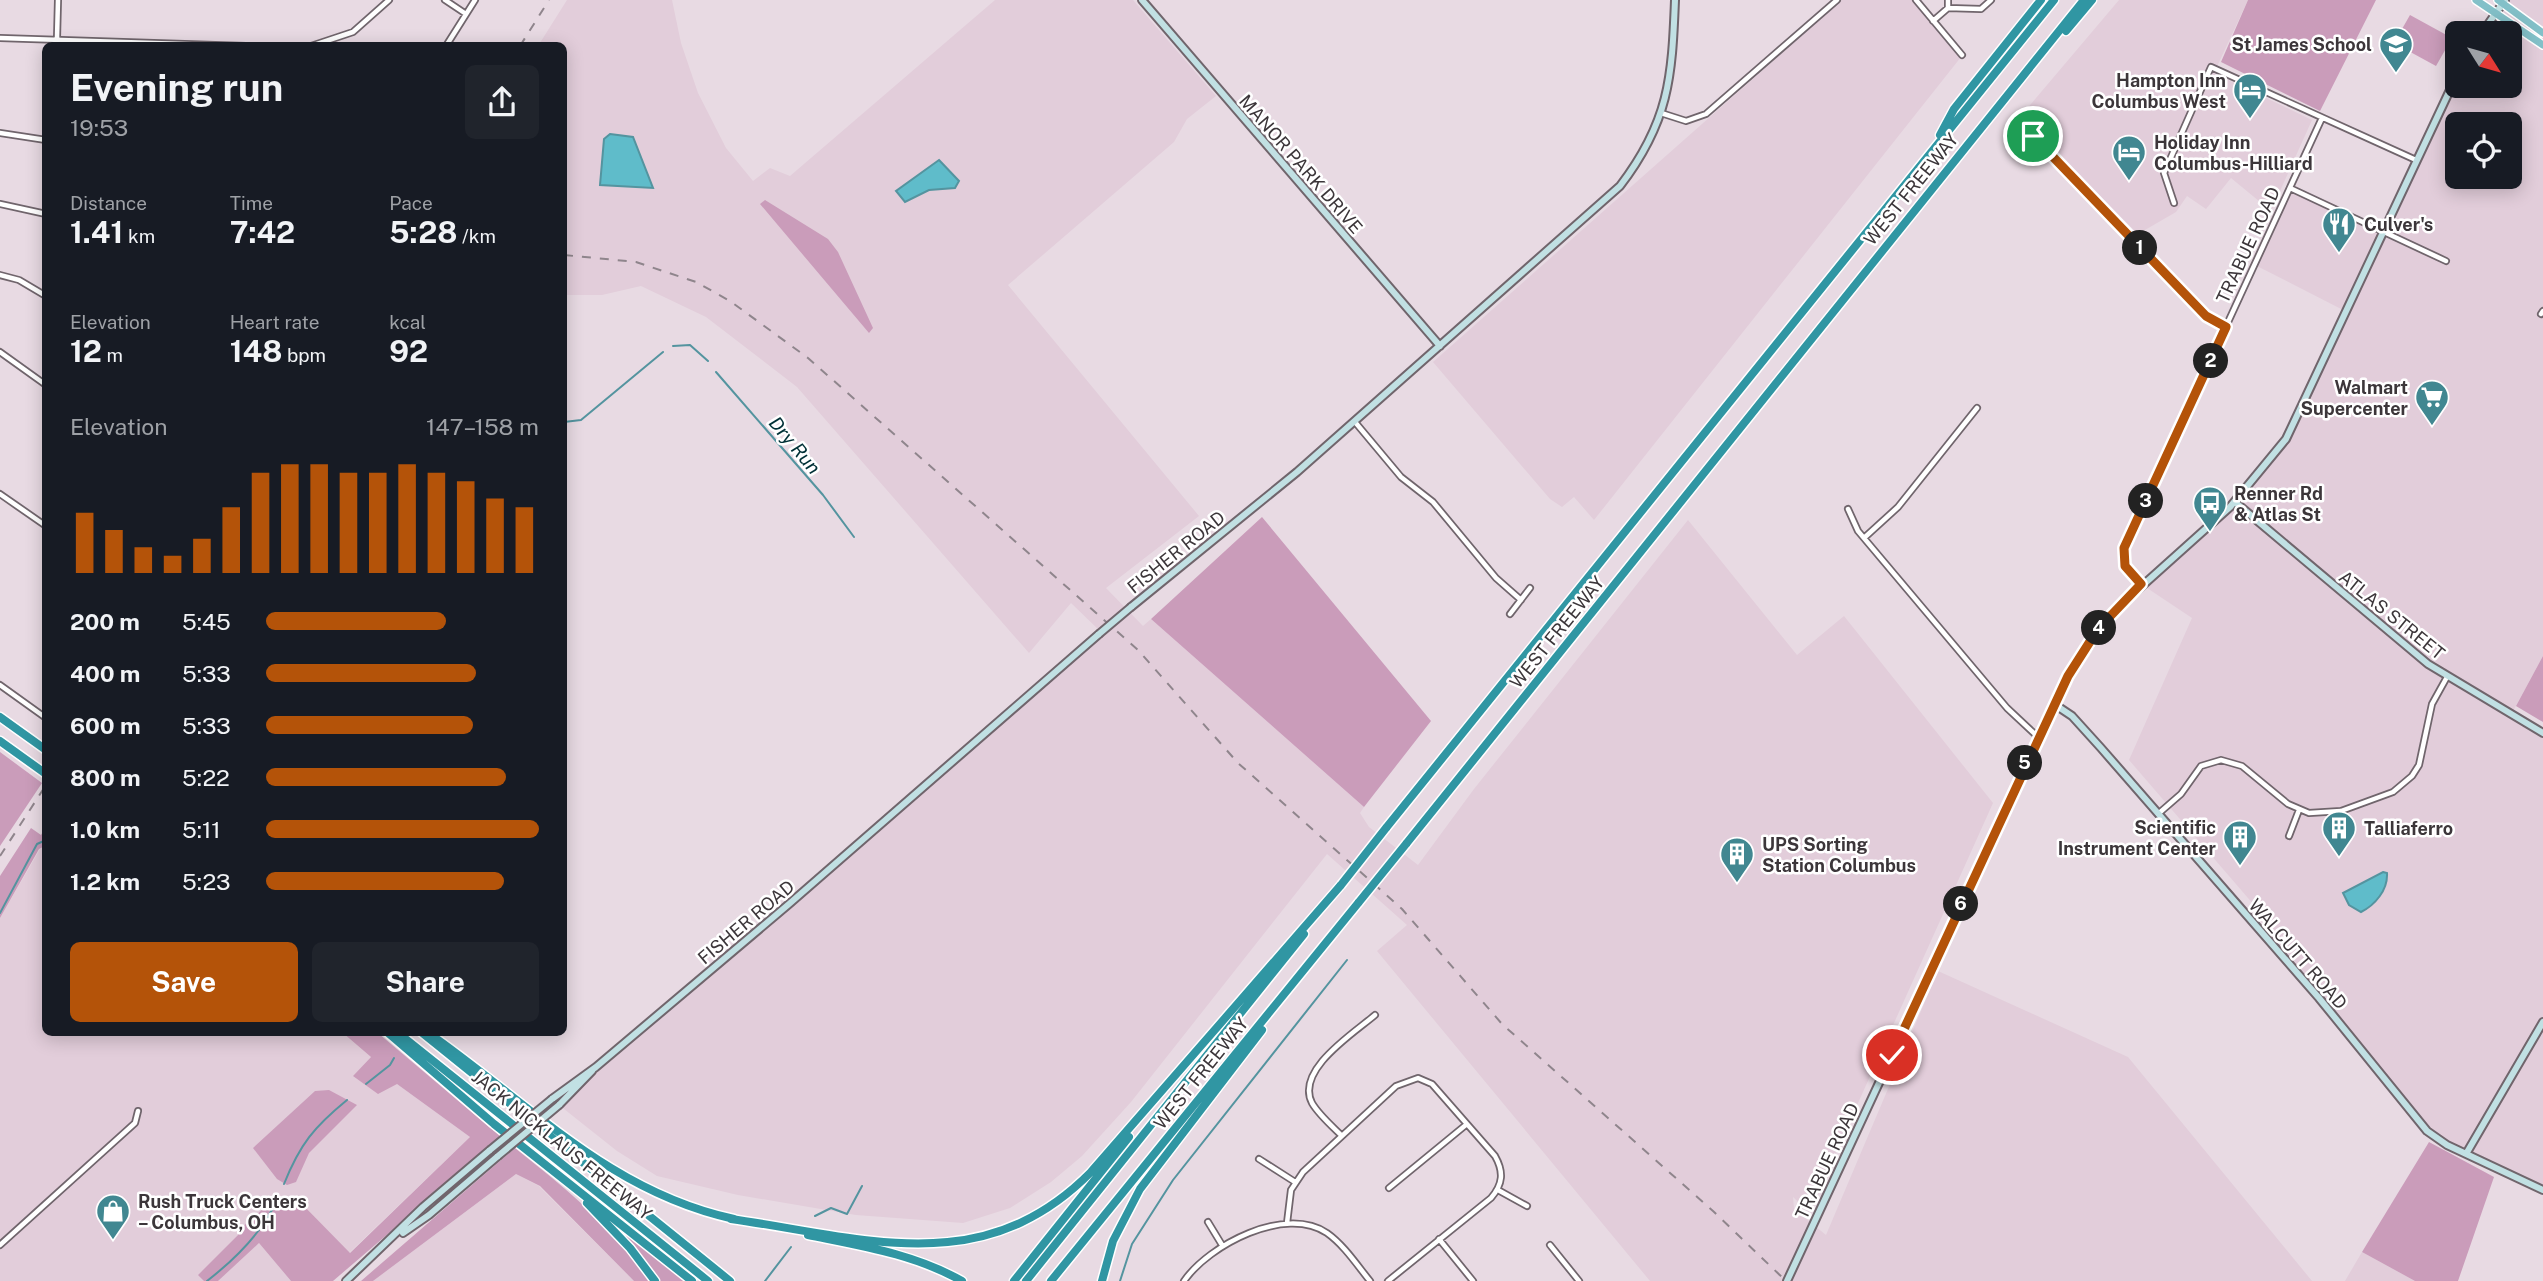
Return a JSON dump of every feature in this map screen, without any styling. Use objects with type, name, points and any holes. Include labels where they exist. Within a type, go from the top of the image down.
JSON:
[{"type":"highway","points":[[1933,150],[1954,109],[2041,0]]},
{"type":"highway","name":"WEST FREEWAY","points":[[1026,1281],[1291,951],[1386,828],[2054,0]]},
{"type":"highway","name":"WEST FREEWAY","points":[[1053,1281],[2084,0]]},
{"type":"highway","points":[[1637,556],[1674,518],[2092,0]]},
{"type":"highway","points":[[0,717],[42,747]]},
{"type":"highway","points":[[0,741],[42,772]]},
{"type":"highway","points":[[731,1219],[919,1245],[952,1244],[999,1233],[1039,1216],[1073,1190],[1192,1058],[1341,885]]},
{"type":"highway","points":[[1102,1281],[1113,1241],[1140,1189],[1259,1035],[1278,1003]]},
{"type":"highway","points":[[392,1036],[560,1176],[692,1281]]},
{"type":"highway","name":"JACK NICKLAUS FREEWAY","points":[[402,1036],[708,1281]]},
{"type":"highway","name":"JACK NICKLAUS FREEWAY","points":[[426,1036],[730,1281]]},
{"type":"highway","points":[[432,1036],[617,1174],[659,1196],[731,1219],[884,1249],[931,1265],[962,1281]]},
{"type":"highway","points":[[1014,1281],[1192,1058]]},
{"type":"highway","points":[[560,1176],[630,1248],[655,1281]]},
{"type":"main road","name":"MANOR PARK DRIVE","points":[[1142,0],[1440,346]]},
{"type":"main road","name":"FISHER ROAD","points":[[346,1281],[393,1240],[423,1208],[490,1150],[552,1098],[596,1067],[986,736],[1099,634],[1355,422],[1611,195],[1644,152],[1661,114],[1673,63],[1675,0]]},
{"type":"main road","points":[[2476,0],[2543,45]]},
{"type":"main road","points":[[2490,21],[2501,1],[2543,33]]},
{"type":"main road","points":[[2141,584],[2235,502],[2286,439],[2446,98]]},
{"type":"main road","name":"ATLAS STREET","points":[[2235,502],[2404,646],[2447,677],[2543,733]]},
{"type":"main road","name":"TRABUE ROAD","points":[[1787,1281],[2054,704],[2094,635],[2141,584]]},
{"type":"main road","name":"WALCUTT ROAD","points":[[2054,704],[2072,716],[2319,998],[2427,1131],[2466,1154],[2543,1190]]},
{"type":"main road","points":[[2466,1154],[2543,1022]]},
{"type":"main road","name":"FISHER ROAD","points":[[393,1240],[429,1215],[576,1091],[596,1067]]},
{"type":"street","points":[[57,38],[58,0]]},
{"type":"street","points":[[322,42],[361,27],[389,0]]},
{"type":"street","points":[[445,0],[466,14]]},
{"type":"street","points":[[448,42],[475,0]]},
{"type":"street","points":[[1661,114],[1686,121],[1706,114],[1837,0]]},
{"type":"street","points":[[1916,0],[1962,55]]},
{"type":"street","points":[[1948,0],[1948,8]]},
{"type":"street","points":[[1933,21],[1948,8],[1981,9],[1991,0]]},
{"type":"street","points":[[0,38],[152,42]]},
{"type":"street","points":[[2174,203],[2164,173],[2211,67],[2416,160]]},
{"type":"street","name":"TRABUE ROAD","points":[[2141,584],[2125,566],[2124,548],[2322,118]]},
{"type":"street","points":[[2028,131],[2206,316],[2226,327]]},
{"type":"street","points":[[0,133],[42,139]]},
{"type":"street","points":[[2290,188],[2446,261]]},
{"type":"street","points":[[0,204],[42,214]]},
{"type":"street","points":[[0,275],[19,280],[42,294]]},
{"type":"street","points":[[0,352],[42,382]]},
{"type":"street","points":[[1864,538],[1898,507],[1978,408]]},
{"type":"street","points":[[1355,422],[1401,477],[1433,502],[1496,578],[1521,600]]},
{"type":"street","points":[[0,494],[42,523]]},
{"type":"street","points":[[1848,509],[1852,523],[1864,538],[2007,708],[2038,737]]},
{"type":"street","points":[[1510,614],[1530,588]]},
{"type":"street","points":[[2158,814],[2181,794],[2197,770],[2221,760],[2242,766],[2299,810],[2327,814],[2341,811],[2403,785],[2419,765],[2432,704],[2447,677]]},
{"type":"street","points":[[0,685],[42,715]]},
{"type":"street","points":[[2289,836],[2299,810]]},
{"type":"street","points":[[1342,1136],[1312,1102],[1309,1094],[1310,1077],[1320,1064],[1375,1014]]},
{"type":"street","points":[[1287,1223],[1288,1200],[1295,1182],[1342,1136],[1396,1086],[1410,1079],[1433,1084],[1501,1167],[1498,1190],[1388,1281]]},
{"type":"street","points":[[0,1245],[135,1123],[138,1111]]},
{"type":"street","points":[[1389,1188],[1467,1124]]},
{"type":"street","points":[[1259,1159],[1295,1182]]},
{"type":"street","points":[[1498,1190],[1527,1206]]},
{"type":"street","points":[[1208,1223],[1222,1245]]},
{"type":"street","points":[[1184,1281],[1200,1262],[1222,1245],[1287,1223],[1310,1226],[1327,1233],[1370,1281]]},
{"type":"street","points":[[1439,1240],[1473,1281]]},
{"type":"street","points":[[1550,1245],[1579,1281]]},
{"type":"shaded area","points":[[567,0],[672,0],[681,43],[698,93],[726,148],[753,181],[770,168],[790,176],[995,0],[1133,0],[1216,96],[1187,119],[1174,142],[1008,285],[1199,516],[1106,588],[1143,626],[1151,619],[1364,807],[1360,813],[1369,827],[1418,865],[1474,789],[1688,520],[1797,655],[1844,616],[1993,803],[1809,1212],[1793,1197],[1794,1209],[1826,1235],[1938,971],[2128,1057],[2312,1281],[1650,1281],[1377,951],[1407,925],[1327,854],[1131,1102],[1082,1156],[1051,1182],[1010,1208],[963,1223],[856,1215],[738,1195],[657,1176],[617,1151],[559,1105],[596,1067],[1101,632],[1071,603],[1029,653],[797,387],[706,317],[641,286],[602,295],[567,295],[567,42],[541,42]]},
{"type":"shaded area","points":[[1842,0],[1912,0],[1961,57],[1594,520],[1574,497],[1562,507],[1550,499],[1433,362]]},
{"type":"shaded area","points":[[2119,0],[2248,0],[2214,73],[2312,120],[2271,211],[2231,178],[2206,209],[2187,196],[2176,212],[2138,234],[2020,117]]},
{"type":"shaded area","points":[[2248,0],[2376,0],[2320,111],[2221,62]]},
{"type":"shaded area","points":[[2505,0],[2543,0],[2543,656],[2511,715],[2543,733],[2543,1190],[2433,1136],[2263,934],[2273,927],[2129,760],[2192,618],[2141,584],[2230,507],[2275,455],[2347,312],[2255,265],[2290,188],[2383,232],[2446,98],[2522,98],[2522,21],[2490,21]]},
{"type":"shaded area","points":[[2410,15],[2445,34],[2445,50],[2436,66],[2403,48],[2406,41],[2398,36]]},
{"type":"shaded area","points":[[765,200],[828,239],[838,252],[873,328],[869,333],[760,204]]},
{"type":"shaded area","points":[[1262,517],[1431,721],[1364,807],[1151,619]]},
{"type":"shaded area","points":[[2543,656],[2543,722],[2516,706]]},
{"type":"shaded area","points":[[0,752],[42,783],[0,846]]},
{"type":"shaded area","points":[[31,828],[42,833],[42,848],[0,918],[0,876]]},
{"type":"shaded area","points":[[42,848],[42,1036],[346,1036],[371,1057],[353,1076],[397,1084],[470,1137],[349,1253],[302,1204],[290,1206],[274,1199],[240,1229],[238,1235],[199,1275],[204,1281],[0,1281],[0,918]]},
{"type":"shaded area","points":[[346,1036],[382,1036],[501,1137],[333,1281],[291,1281],[259,1243],[218,1281],[204,1281],[198,1275],[238,1235],[240,1229],[274,1199],[290,1206],[302,1204],[350,1253],[470,1137],[397,1084],[378,1094],[353,1076],[371,1057]]},
{"type":"shaded area","points":[[329,1090],[357,1105],[309,1153],[296,1182],[287,1185],[277,1179],[253,1148],[315,1091]]},
{"type":"shaded area","points":[[2429,1142],[2494,1177],[2458,1281],[2415,1281],[2362,1252]]},
{"type":"shaded area","points":[[515,1148],[605,1226],[649,1281],[634,1281],[540,1186],[516,1174],[373,1281],[361,1281]]},
{"type":"shaded area","points":[[516,1174],[539,1186],[634,1281],[373,1281]]},
{"type":"shaded area","points":[[610,1221],[684,1281],[658,1281]]},
{"type":"shaded area","points":[[259,1243],[291,1281],[218,1281],[234,1264]]},
{"type":"shaded area","points":[[2362,1252],[2415,1281],[2345,1281]]},
{"type":"water","points":[[610,134],[633,137],[653,188],[600,185],[604,139]]},
{"type":"water","points":[[939,160],[959,181],[955,188],[929,190],[905,202],[896,191]]},
{"type":"water","points":[[2383,872],[2387,873],[2387,879],[2376,901],[2361,912],[2349,905],[2343,893]]},
{"type":"waterway","name":"Dry Run","points":[[673,346],[690,345],[708,361]]},
{"type":"waterway","name":"Dry Run","points":[[567,422],[581,420],[663,352]]},
{"type":"waterway","name":"Dry Run","points":[[716,372],[823,495],[854,537]]},
{"type":"waterway","name":"Dry Run","points":[[0,913],[37,844],[42,842]]},
{"type":"waterway","points":[[1120,1281],[1132,1244],[1173,1180],[1347,960]]},
{"type":"waterway","points":[[366,1084],[390,1065],[394,1058]]},
{"type":"waterway","points":[[284,1184],[309,1137],[347,1100]]},
{"type":"waterway","points":[[815,1216],[831,1208],[847,1214],[862,1186]]},
{"type":"waterway","points":[[207,1281],[247,1244],[264,1223],[277,1200]]},
{"type":"waterway","points":[[765,1281],[791,1247]]},
{"type":"railway","points":[[523,42],[549,0]]},
{"type":"railway","points":[[567,255],[636,262],[696,282],[730,301],[808,358],[1138,650],[1238,763],[1402,909],[1502,1024],[1713,1211],[1786,1281]]},
{"type":"railway","points":[[0,856],[42,791]]},
{"type":"place","name":"St James School","points":[[2396,74]]},
{"type":"place","name":"Hampton Inn Columbus West","points":[[2250,120]]},
{"type":"place","name":"Holiday Inn Columbus-Hilliard","points":[[2129,182]]},
{"type":"place","name":"Culver's","points":[[2339,254]]},
{"type":"place","name":"Walmart Supercenter","points":[[2432,427]]},
{"type":"place","name":"Renner Rd & Atlas St","points":[[2210,533]]},
{"type":"place","name":"Talliaferro","points":[[2339,858]]},
{"type":"place","name":"Scientific Instrument Center","points":[[2240,867]]},
{"type":"place","name":"UPS Sorting Station Columbus","points":[[1737,884]]},
{"type":"place","name":"Rush Truck Centers – Columbus, OH","points":[[113,1241]]},
{"type":"route","points":[[1892,1055],[2068,676],[2098,629],[2141,584],[2125,566],[2124,548],[2226,327],[2206,316],[2033,136]]}]
